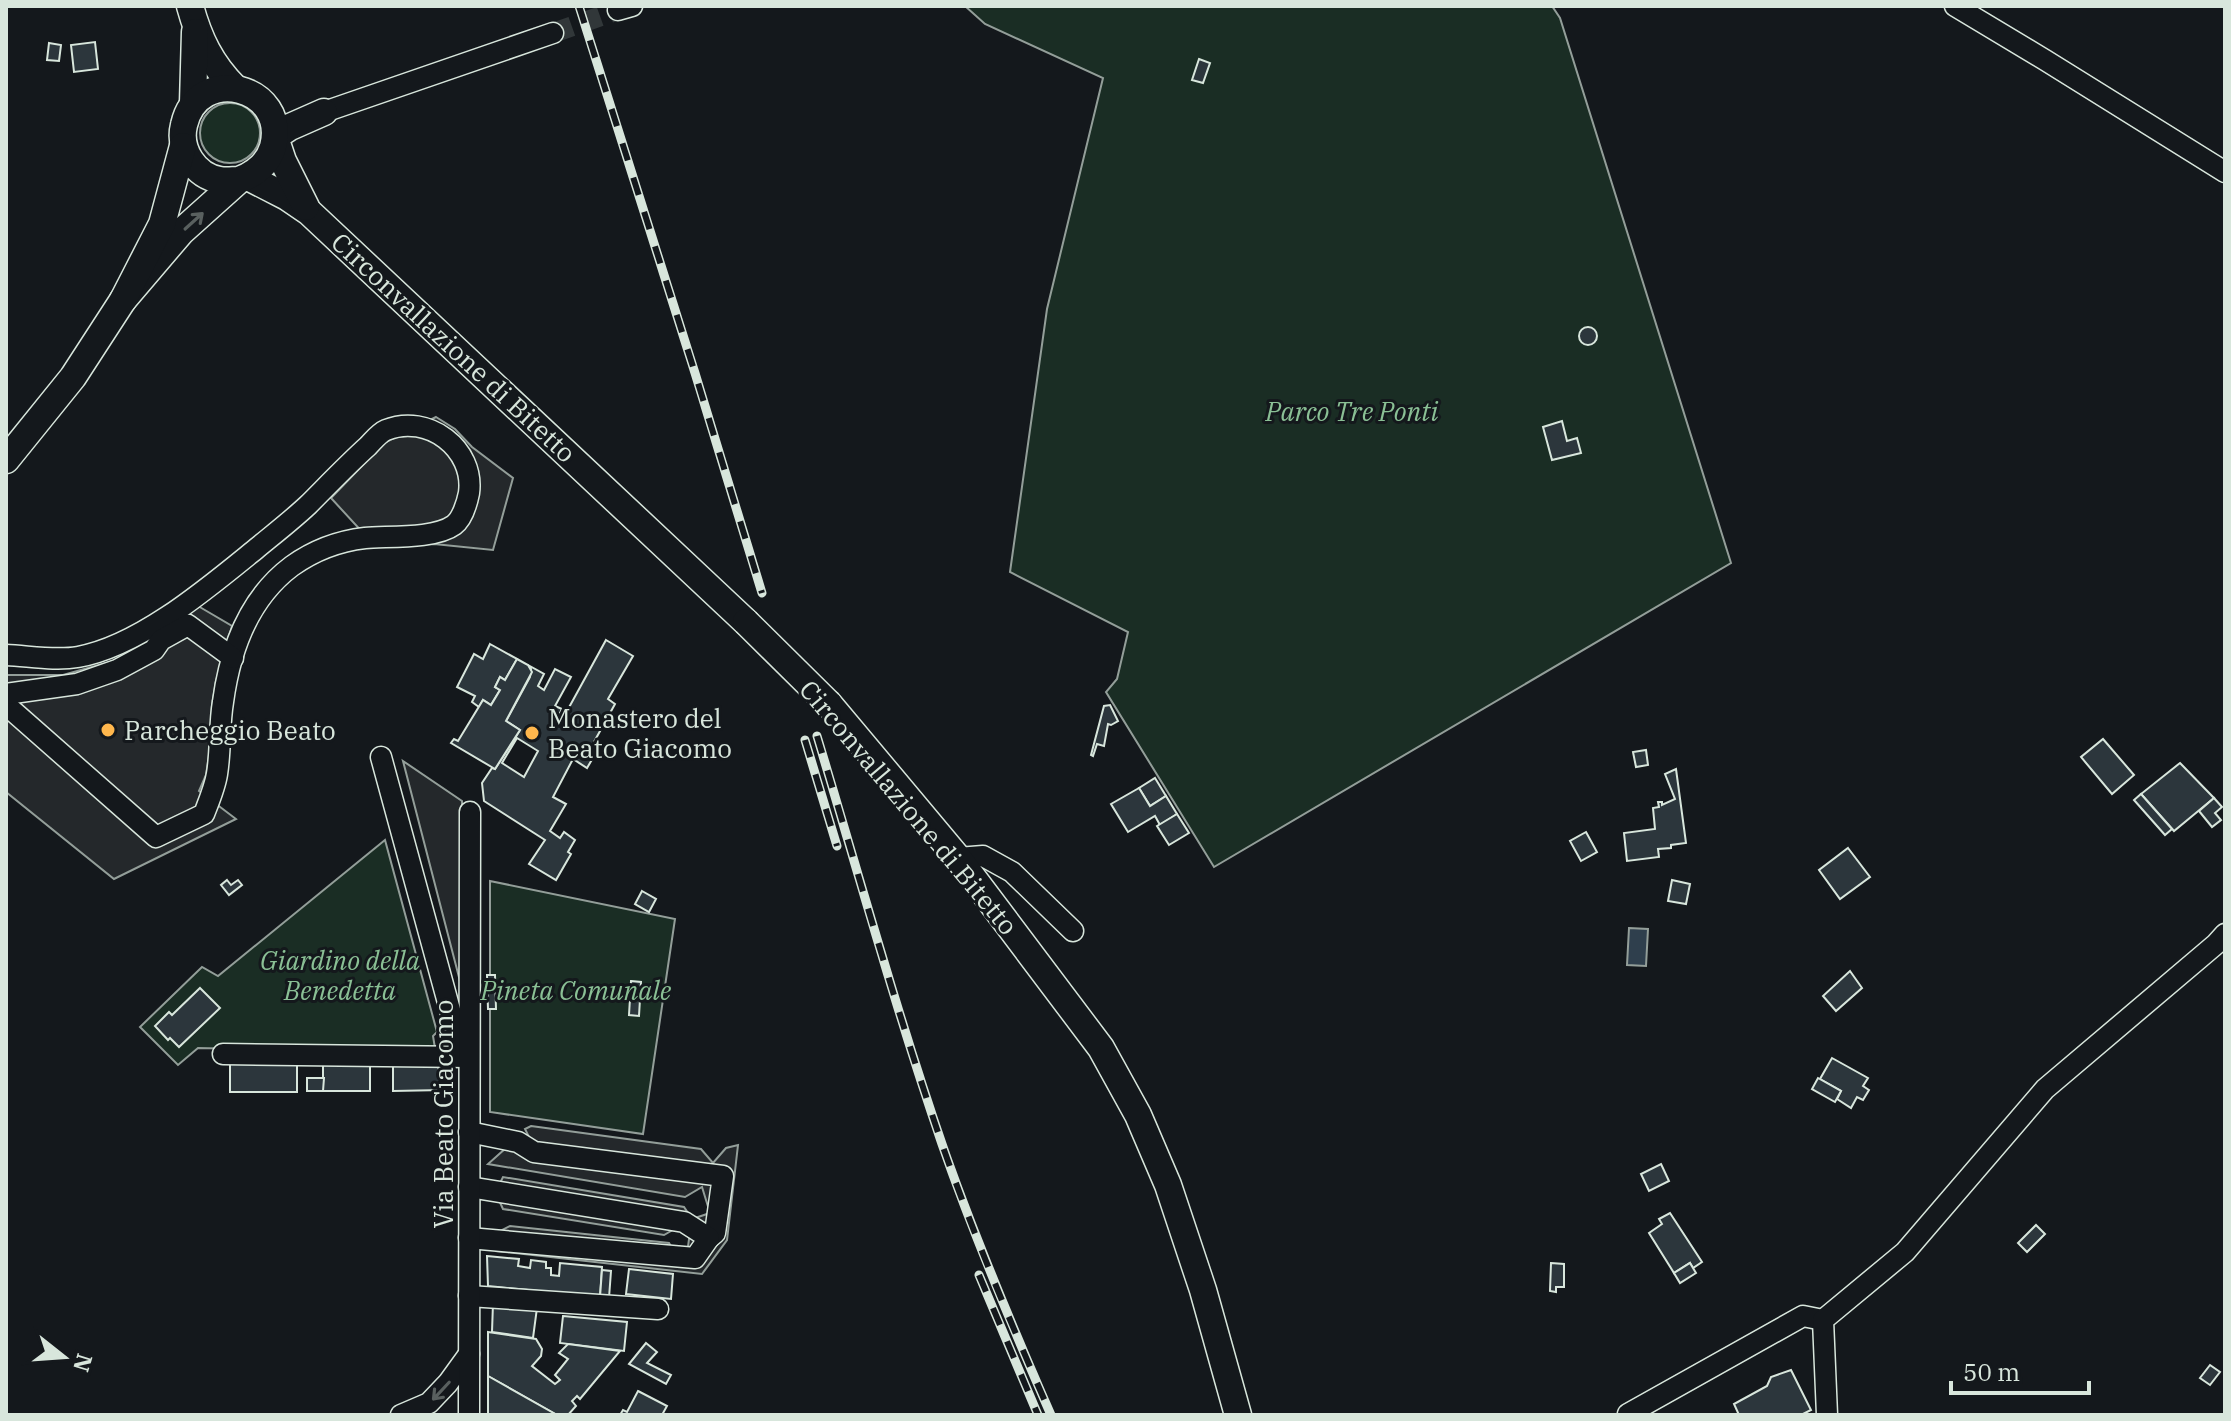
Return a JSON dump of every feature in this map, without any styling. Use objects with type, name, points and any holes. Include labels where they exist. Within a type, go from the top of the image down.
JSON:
[{"type":"main road","points":[[193,15],[204,48],[218,70],[235,88]]},
{"type":"main road","points":[[193,15],[193,103]]},
{"type":"main road","points":[[6,460],[73,377],[123,300],[162,224],[183,146],[182,131],[193,103],[220,88],[250,92],[262,102],[283,161],[309,212]]},
{"type":"main road","points":[[273,126],[324,112]]},
{"type":"main road","points":[[123,300],[181,232],[244,178],[262,167],[271,153],[273,126]]},
{"type":"main road","points":[[183,146],[191,162],[204,174],[221,180],[244,178],[287,197],[309,212]]},
{"type":"main road","name":"Circonvallazione di Bitetto","points":[[309,212],[746,622],[829,704],[958,858],[1101,1048],[1138,1115],[1173,1200],[1203,1290],[1238,1415]]},
{"type":"street","points":[[1955,6],[2225,172]]},
{"type":"street","points":[[324,112],[553,33]]},
{"type":"street","points":[[6,655],[77,657],[121,643],[147,628],[216,582],[301,512],[383,432],[402,425],[422,426],[444,438],[464,458],[471,479],[467,504],[455,525],[435,532],[360,539],[320,549],[292,566],[266,590],[243,624],[233,658],[222,704],[217,776],[204,814],[156,837],[6,705]]},
{"type":"street","points":[[6,694],[77,684],[117,670],[154,650],[161,640],[188,625],[233,658]]},
{"type":"street","points":[[223,1054],[469,1057],[453,1021],[381,757]]},
{"type":"street","name":"Via Beato Giacomo","points":[[469,1415],[470,812]]},
{"type":"street","points":[[958,858],[983,856],[1012,872],[1073,931]]},
{"type":"street","points":[[1823,1320],[1905,1252],[2045,1089],[2225,934]]},
{"type":"street","points":[[469,1132],[518,1142],[534,1152],[723,1176],[715,1233],[695,1258],[469,1238]]},
{"type":"street","points":[[469,1187],[684,1222],[709,1238]]},
{"type":"street","points":[[469,1296],[658,1309]]},
{"type":"street","points":[[1628,1414],[1803,1316],[1823,1320]]},
{"type":"street","points":[[1823,1320],[1827,1415]]},
{"type":"street","points":[[401,1415],[429,1403],[469,1354]]},
{"type":"green space","name":"Parco Tre Ponti","points":[[965,6],[1552,6],[1560,18],[1731,563],[1214,867],[1106,692],[1117,679],[1128,632],[1010,572],[1047,309],[1103,78],[985,24]]},
{"type":"green space","points":[[230,103],[242,105],[251,112],[258,121],[258,145],[251,154],[242,161],[230,163],[218,161],[209,154],[202,145],[200,133],[202,121],[209,112],[218,105]]},
{"type":"green space","name":"Giardino della Benedetta","points":[[385,840],[437,1032],[433,1036],[435,1048],[429,1053],[198,1048],[178,1065],[140,1027],[202,967],[218,976]]},
{"type":"green space","name":"Pineta Comunale","points":[[490,881],[675,919],[643,1134],[490,1112]]},
{"type":"shaded area","points":[[436,417],[513,478],[493,550],[434,544],[376,547],[331,498],[384,443]]},
{"type":"shaded area","name":"Parcheggio Beato","points":[[198,606],[232,626],[216,681],[206,775],[199,791],[236,819],[114,879],[6,792],[6,675],[63,675],[113,661]]},
{"type":"shaded area","points":[[403,761],[462,801],[466,999],[461,985]]},
{"type":"shaded area","points":[[531,1126],[701,1149],[713,1163],[726,1148],[738,1145],[727,1240],[702,1274],[496,1251],[496,1233],[510,1226],[669,1243],[676,1254],[687,1254],[690,1232],[678,1227],[664,1235],[503,1209],[498,1198],[503,1177],[684,1207],[692,1219],[710,1213],[702,1187],[685,1197],[488,1164],[506,1148],[531,1141],[525,1129]]},
{"type":"water","points":[[1629,928],[1648,929],[1646,966],[1627,965]]},
{"type":"building","points":[[95,42],[98,69],[74,72],[71,45]]},
{"type":"building","points":[[49,43],[61,45],[59,61],[47,60]]},
{"type":"building","points":[[1199,59],[1210,63],[1203,83],[1192,80]]},
{"type":"building","points":[[1588,327],[1597,336],[1588,345],[1579,336]]},
{"type":"building","points":[[1562,421],[1567,441],[1577,438],[1581,453],[1552,460],[1543,427]]},
{"type":"building","name":"Monastero del Beato Giacomo","points":[[606,640],[633,656],[608,699],[615,704],[594,742],[600,746],[587,768],[573,759],[553,797],[566,804],[550,831],[560,838],[564,832],[575,840],[556,880],[529,864],[545,840],[484,801],[482,783],[492,768],[495,769],[520,730],[506,721],[530,677],[528,665],[544,674],[538,686],[544,690],[555,669],[571,677],[555,706],[562,709],[557,719],[561,722]],"holes":[[[517,738],[538,751],[524,777],[502,763]]]},
{"type":"building","points":[[490,644],[517,659],[505,680],[500,677],[495,687],[500,690],[491,705],[483,700],[479,707],[472,702],[475,696],[457,687],[474,654],[483,659]]},
{"type":"building","points":[[517,659],[528,665],[532,672],[506,721],[520,730],[495,769],[451,743],[454,739],[458,741],[483,700],[491,705],[500,690],[495,687],[500,677],[505,680]]},
{"type":"building","points":[[1110,705],[1118,721],[1108,724],[1104,746],[1097,744],[1093,756],[1104,706]]},
{"type":"building","points":[[2103,739],[2134,775],[2112,794],[2081,757]]},
{"type":"building","points":[[1646,750],[1648,765],[1636,767],[1633,752]]},
{"type":"building","points":[[2180,763],[2214,798],[2174,831],[2141,794]]},
{"type":"building","points":[[1676,769],[1686,843],[1658,849],[1659,857],[1627,861],[1624,833],[1655,829],[1653,808],[1659,807],[1658,802],[1662,805],[1675,799],[1665,774]]},
{"type":"building","points":[[1155,778],[1166,796],[1150,806],[1139,788]]},
{"type":"building","points":[[1139,788],[1150,806],[1166,796],[1177,814],[1160,825],[1155,816],[1128,832],[1111,804]]},
{"type":"building","points":[[2141,794],[2172,829],[2165,835],[2134,800]]},
{"type":"building","points":[[2214,798],[2222,807],[2215,813],[2221,820],[2212,827],[2199,811]]},
{"type":"building","points":[[1177,814],[1189,833],[1169,845],[1157,826]]},
{"type":"building","points":[[1586,832],[1597,852],[1581,861],[1570,841]]},
{"type":"building","points":[[1848,848],[1870,877],[1840,899],[1819,870]]},
{"type":"building","points":[[227,880],[231,885],[238,880],[242,885],[229,895],[221,885]]},
{"type":"building","points":[[1672,880],[1690,884],[1686,904],[1668,901]]},
{"type":"building","points":[[642,891],[656,899],[649,912],[635,904]]},
{"type":"building","points":[[1850,971],[1862,988],[1836,1011],[1823,996]]},
{"type":"building","points":[[487,975],[495,975],[496,1009],[488,1009]]},
{"type":"building","points":[[631,981],[641,982],[639,1016],[629,1015]]},
{"type":"building","points":[[200,988],[220,1008],[179,1047],[155,1026],[169,1012],[172,1015]]},
{"type":"building","points":[[1832,1058],[1868,1078],[1863,1086],[1869,1090],[1863,1100],[1857,1097],[1851,1108],[1837,1099],[1841,1091],[1820,1079]]},
{"type":"building","points":[[437,1061],[443,1090],[393,1091],[393,1062]]},
{"type":"building","points":[[230,1062],[297,1062],[297,1092],[230,1092]]},
{"type":"building","points":[[323,1062],[370,1062],[370,1091],[323,1091]]},
{"type":"building","points":[[307,1078],[324,1078],[323,1091],[307,1091]]},
{"type":"building","points":[[1818,1078],[1841,1091],[1835,1102],[1812,1089]]},
{"type":"building","points":[[1661,1164],[1669,1181],[1649,1191],[1641,1174]]},
{"type":"building","points":[[1670,1213],[1702,1262],[1693,1268],[1690,1263],[1674,1273],[1649,1233],[1662,1224],[1659,1219]]},
{"type":"building","points":[[2036,1225],[2045,1234],[2027,1252],[2018,1243]]},
{"type":"building","points":[[487,1256],[519,1259],[518,1266],[530,1268],[531,1260],[546,1262],[546,1268],[551,1268],[551,1275],[559,1276],[560,1263],[602,1267],[600,1297],[488,1286]]},
{"type":"building","points":[[1551,1263],[1564,1264],[1564,1287],[1556,1287],[1556,1292],[1550,1291]]},
{"type":"building","points":[[1690,1263],[1696,1273],[1680,1283],[1674,1273]]},
{"type":"building","points":[[629,1269],[673,1274],[671,1299],[626,1294]]},
{"type":"building","points":[[602,1270],[611,1271],[609,1298],[600,1297]]},
{"type":"building","points":[[493,1303],[537,1308],[533,1338],[492,1332]]},
{"type":"building","points":[[563,1316],[627,1322],[624,1351],[560,1343]]},
{"type":"building","points":[[488,1332],[536,1339],[542,1349],[541,1356],[532,1366],[555,1384],[560,1380],[555,1375],[568,1359],[559,1353],[568,1344],[620,1351],[580,1399],[577,1396],[572,1401],[576,1406],[568,1415],[557,1415],[488,1376]]},
{"type":"building","points":[[646,1343],[657,1352],[647,1363],[671,1375],[666,1384],[629,1364]]},
{"type":"building","points":[[2210,1365],[2220,1372],[2210,1385],[2200,1378]]},
{"type":"building","points":[[1791,1370],[1811,1410],[1801,1415],[1739,1415],[1734,1404],[1767,1386],[1771,1377]]},
{"type":"building","points":[[488,1376],[557,1415],[488,1415]]},
{"type":"building","points":[[638,1391],[667,1406],[662,1415],[620,1415],[623,1410],[627,1412]]},
{"type":"tunnel","points":[[553,33],[618,10]]},
{"type":"railway","points":[[579,6],[762,593]]},
{"type":"railway","points":[[817,736],[942,1144],[994,1281],[1051,1415]]},
{"type":"railway","points":[[805,740],[837,846]]},
{"type":"railway","points":[[979,1275],[1038,1415]]},
{"type":"place","name":"Parcheggio Beato","points":[[108,730]]},
{"type":"place","name":"Monastero del Beato Giacomo","points":[[532,733]]}]
